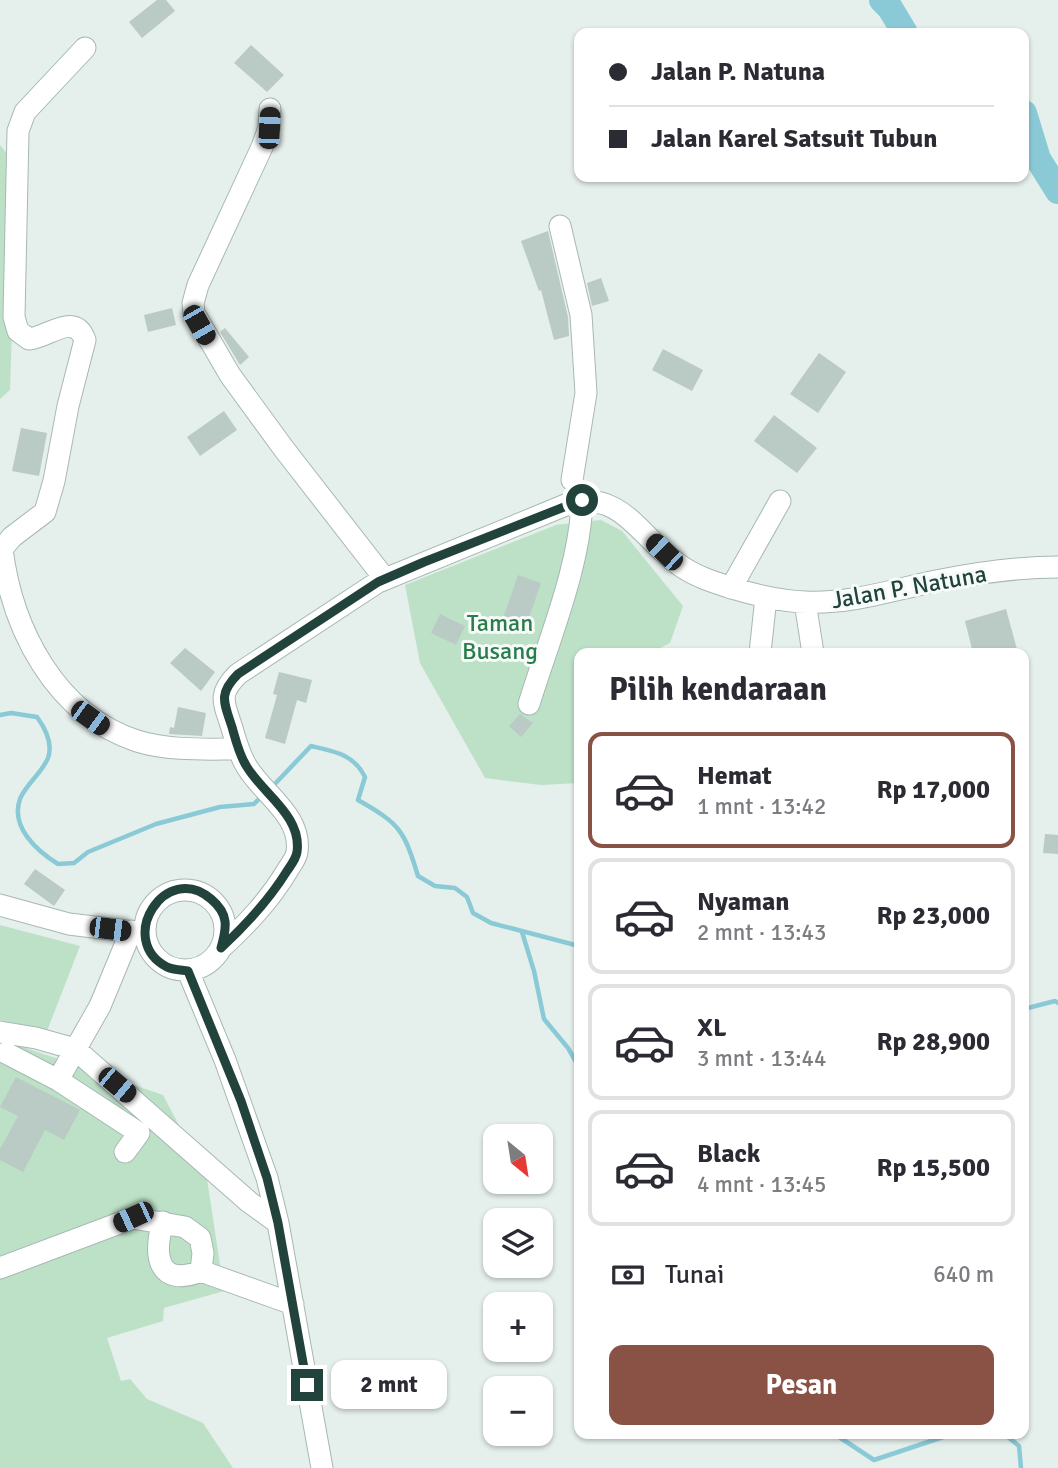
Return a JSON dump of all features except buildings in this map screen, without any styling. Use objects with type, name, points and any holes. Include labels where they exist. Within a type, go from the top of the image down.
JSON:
[{"type":"street","points":[[85,48],[25,112],[19,131],[14,317],[18,331],[29,339],[65,325],[76,326],[82,331],[85,340],[45,512],[12,537],[1,550],[15,611],[34,652],[77,708],[104,728],[138,741],[164,747],[238,749]]},
{"type":"street","points":[[270,109],[269,128],[262,147],[198,285],[193,303],[194,313],[230,375],[385,579]]},
{"type":"street","points":[[529,704],[582,523],[574,494],[586,393],[581,315],[560,226]]},
{"type":"street","points":[[138,932],[151,953],[167,967],[188,971],[209,964],[221,948],[250,922],[275,891],[297,856],[298,835],[295,825],[259,784],[238,749],[223,701],[229,682],[359,593],[574,494]]},
{"type":"street","name":"Jalan P. Natuna","points":[[574,494],[613,506],[678,564],[693,573],[731,588],[766,597],[805,602],[874,597],[935,581],[1058,567]]},
{"type":"street","points":[[731,588],[780,501]]},
{"type":"street","points":[[761,648],[766,597]]},
{"type":"street","points":[[805,602],[812,648]]},
{"type":"street","points":[[58,1080],[148,912],[162,896],[182,889],[203,892],[219,906],[227,926],[221,948]]},
{"type":"street","points":[[0,905],[69,924],[138,932]]},
{"type":"street","points":[[188,971],[256,1143],[278,1223],[322,1468]]},
{"type":"street","points":[[0,1032],[36,1038],[75,1049],[249,1202],[278,1223]]},
{"type":"street","points":[[6,1053],[58,1080],[139,1133],[125,1152]]},
{"type":"street","points":[[0,1268],[133,1217],[186,1227],[200,1238],[204,1253],[201,1271]]},
{"type":"street","points":[[163,1222],[158,1240],[159,1259],[164,1271],[175,1277],[189,1276],[201,1271],[293,1304]]},
{"type":"green space","points":[[0,145],[17,166],[10,390],[0,399]]},
{"type":"green space","name":"Taman Busang","points":[[601,520],[622,531],[683,606],[670,643],[660,648],[574,648],[574,783],[541,785],[485,778],[420,663],[405,585],[556,525]]},
{"type":"green space","points":[[0,925],[80,946],[47,1031],[0,1020]]},
{"type":"green space","points":[[0,1039],[163,1095],[207,1179],[224,1291],[164,1308],[163,1321],[107,1338],[121,1381],[130,1379],[147,1399],[203,1423],[233,1468],[0,1468]]},
{"type":"waterway","points":[[882,0],[902,28]]},
{"type":"waterway","points":[[1029,129],[1038,159],[1058,191]]},
{"type":"waterway","points":[[0,715],[11,713],[37,717],[47,736],[50,747],[48,758],[20,799],[18,809],[19,819],[27,837],[58,864],[74,863],[88,852],[156,824],[220,807],[254,804],[263,795]]},
{"type":"waterway","points":[[272,787],[311,746],[349,758],[365,777],[358,800],[392,822],[409,848],[418,876],[435,886],[455,888],[467,897],[473,913],[491,923],[574,945]]},
{"type":"waterway","points":[[522,932],[544,1019],[574,1058]]},
{"type":"waterway","points":[[1029,1008],[1055,1001],[1058,1003]]},
{"type":"waterway","points":[[842,1439],[874,1460],[937,1439]]},
{"type":"waterway","points":[[1010,1439],[1019,1446],[1021,1468]]},
{"type":"route","points":[[307,1385],[278,1223],[256,1143],[188,971],[167,967],[151,953],[144,933],[148,912],[162,896],[182,889],[203,892],[219,906],[227,926],[221,948],[250,922],[275,891],[297,856],[298,835],[295,825],[259,784],[240,754],[223,701],[229,682],[378,582],[582,500]]}]
